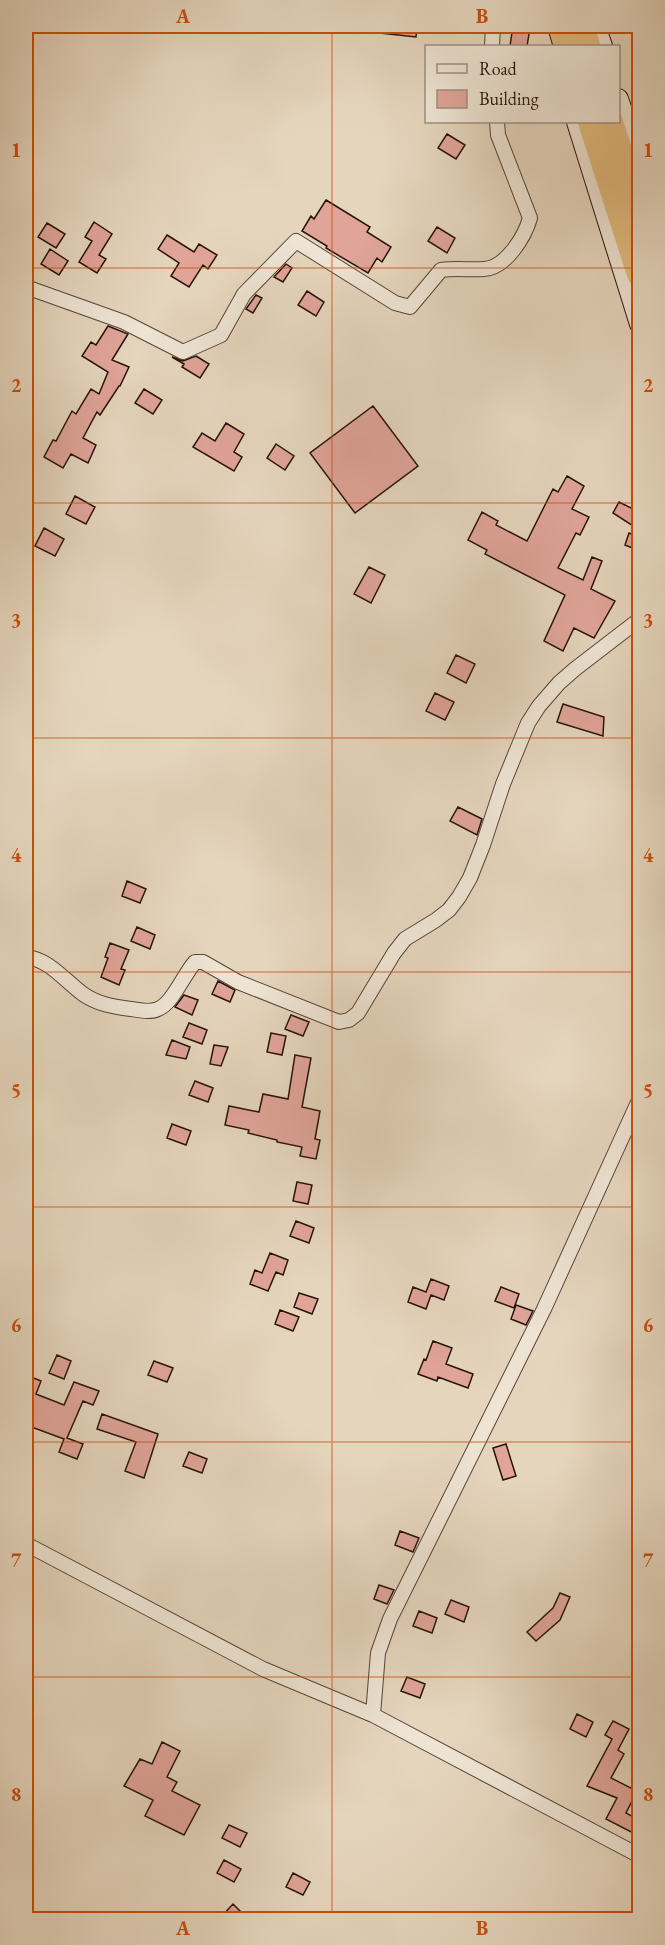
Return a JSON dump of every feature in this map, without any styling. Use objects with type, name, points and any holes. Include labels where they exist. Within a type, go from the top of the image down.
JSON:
[{"type":"highway","points":[[561,26],[567,45]]},
{"type":"highway","points":[[581,26],[587,45]]},
{"type":"highway","points":[[591,123],[639,274]]},
{"type":"highway","points":[[610,123],[639,216]]},
{"type":"main road","points":[[548,26],[554,45]]},
{"type":"main road","points":[[595,26],[602,45]]},
{"type":"main road","points":[[620,105],[639,164]]},
{"type":"main road","points":[[577,123],[639,324]]},
{"type":"street","points":[[492,45],[493,26]]},
{"type":"street","points":[[26,287],[124,322],[183,352],[221,335],[244,294],[296,241],[394,303],[410,307],[441,270],[456,267],[486,269],[496,267],[519,243],[526,230],[530,218],[498,135],[497,123]]},
{"type":"street","points":[[26,957],[33,957],[51,968],[97,1002],[116,1008],[147,1011],[159,1009],[170,999],[195,962],[203,962],[238,982],[339,1022],[349,1020],[358,1013],[405,939],[449,910],[459,897],[470,878],[503,784],[528,723],[539,706],[559,682],[639,619]]},
{"type":"street","points":[[373,1715],[378,1653],[390,1619],[544,1309],[639,1098]]},
{"type":"street","points":[[26,1544],[263,1669],[373,1715],[639,1856]]},
{"type":"building","points":[[380,26],[417,26],[416,37],[380,33]]},
{"type":"building","points":[[513,26],[530,28],[527,45],[510,45]]},
{"type":"building","points":[[447,134],[465,145],[456,159],[438,148]]},
{"type":"building","points":[[326,200],[370,227],[367,232],[391,247],[382,262],[377,258],[368,273],[302,231],[311,216],[314,219]]},
{"type":"building","points":[[94,222],[112,234],[99,255],[106,259],[97,273],[79,262],[92,241],[85,237]]},
{"type":"building","points":[[47,223],[65,234],[56,248],[38,237]]},
{"type":"building","points":[[437,227],[455,238],[447,253],[428,241]]},
{"type":"building","points":[[167,235],[194,252],[199,244],[217,255],[208,269],[203,265],[189,287],[171,276],[179,263],[158,249]]},
{"type":"building","points":[[50,249],[68,261],[59,275],[41,264]]},
{"type":"building","points":[[286,264],[292,268],[283,282],[274,277]]},
{"type":"building","points":[[307,291],[324,302],[316,316],[298,305]]},
{"type":"building","points":[[256,295],[262,298],[253,313],[246,309]]},
{"type":"building","points":[[108,326],[128,334],[112,360],[129,367],[120,386],[100,415],[97,412],[83,438],[96,445],[88,463],[71,454],[63,468],[44,457],[53,440],[56,441],[72,411],[76,414],[91,389],[99,394],[108,372],[82,356],[91,342],[96,345]]},
{"type":"building","points":[[196,356],[209,364],[200,378],[182,367],[184,364],[172,357],[183,361]]},
{"type":"building","points":[[144,389],[162,400],[153,414],[135,403]]},
{"type":"building","points":[[373,406],[418,466],[355,513],[310,453]]},
{"type":"building","points":[[226,423],[244,434],[234,452],[242,457],[234,471],[193,447],[202,433],[215,441]]},
{"type":"building","points":[[276,444],[294,456],[285,470],[267,458]]},
{"type":"building","points":[[567,476],[584,486],[572,509],[589,517],[580,535],[576,533],[558,568],[583,580],[592,557],[602,561],[591,589],[615,601],[594,638],[574,628],[563,651],[544,641],[565,595],[485,554],[487,550],[468,540],[482,512],[498,521],[496,525],[527,541],[553,489],[558,492]]},
{"type":"building","points":[[75,496],[95,507],[86,524],[66,514]]},
{"type":"building","points":[[619,502],[639,512],[633,526],[613,513]]},
{"type":"building","points":[[44,528],[64,539],[55,556],[35,546]]},
{"type":"building","points":[[629,533],[639,537],[635,549],[625,545]]},
{"type":"building","points":[[369,567],[385,575],[371,603],[354,594]]},
{"type":"building","points":[[456,655],[475,664],[466,683],[447,673]]},
{"type":"building","points":[[435,693],[454,702],[445,720],[426,711]]},
{"type":"building","points":[[563,704],[604,717],[603,736],[557,722]]},
{"type":"building","points":[[458,807],[482,819],[477,835],[450,821]]},
{"type":"building","points":[[127,881],[146,889],[140,903],[122,896]]},
{"type":"building","points":[[137,927],[155,935],[150,949],[131,941]]},
{"type":"building","points":[[110,943],[129,950],[121,969],[125,970],[119,985],[101,977],[108,958],[105,957]]},
{"type":"building","points":[[218,981],[235,990],[230,1002],[212,994]]},
{"type":"building","points":[[184,995],[198,1000],[192,1015],[175,1007]]},
{"type":"building","points":[[291,1015],[309,1022],[303,1036],[285,1029]]},
{"type":"building","points":[[189,1023],[207,1030],[202,1044],[183,1037]]},
{"type":"building","points":[[271,1033],[286,1036],[282,1055],[267,1052]]},
{"type":"building","points":[[172,1040],[190,1047],[186,1059],[166,1055]]},
{"type":"building","points":[[214,1045],[228,1047],[221,1066],[210,1064]]},
{"type":"building","points":[[295,1055],[311,1058],[302,1107],[320,1111],[315,1139],[320,1140],[316,1159],[300,1156],[302,1147],[277,1142],[277,1140],[248,1133],[249,1130],[225,1125],[229,1106],[259,1112],[263,1094],[288,1099]]},
{"type":"building","points":[[195,1081],[213,1088],[208,1102],[189,1095]]},
{"type":"building","points":[[172,1124],[191,1131],[186,1145],[167,1138]]},
{"type":"building","points":[[297,1182],[312,1185],[308,1204],[293,1201]]},
{"type":"building","points":[[296,1221],[314,1228],[309,1243],[290,1236]]},
{"type":"building","points":[[270,1253],[288,1260],[283,1275],[276,1272],[268,1291],[250,1284],[255,1270],[262,1273]]},
{"type":"building","points":[[431,1279],[449,1286],[444,1300],[431,1295],[426,1309],[408,1302],[413,1287],[426,1292]]},
{"type":"building","points":[[501,1287],[519,1294],[514,1308],[495,1301]]},
{"type":"building","points":[[299,1293],[318,1299],[312,1314],[294,1307]]},
{"type":"building","points":[[516,1305],[533,1311],[526,1325],[511,1319]]},
{"type":"building","points":[[280,1310],[299,1317],[293,1331],[275,1324]]},
{"type":"building","points":[[433,1341],[452,1348],[446,1364],[473,1374],[468,1388],[438,1377],[437,1381],[418,1374]]},
{"type":"building","points":[[57,1355],[71,1361],[64,1379],[49,1373]]},
{"type":"building","points":[[154,1361],[173,1368],[167,1382],[148,1375]]},
{"type":"building","points":[[26,1375],[41,1381],[36,1394],[64,1405],[74,1382],[99,1391],[93,1405],[83,1401],[67,1438],[83,1444],[77,1459],[59,1452],[64,1439],[26,1425]]},
{"type":"building","points":[[102,1414],[158,1434],[144,1478],[125,1471],[136,1442],[97,1429]]},
{"type":"building","points":[[506,1444],[516,1476],[503,1480],[493,1448]]},
{"type":"building","points":[[189,1452],[207,1459],[202,1473],[183,1466]]},
{"type":"building","points":[[400,1531],[419,1538],[413,1552],[395,1545]]},
{"type":"building","points":[[379,1585],[394,1590],[387,1604],[374,1599]]},
{"type":"building","points":[[560,1593],[570,1597],[560,1620],[536,1641],[527,1632],[553,1608]]},
{"type":"building","points":[[451,1600],[469,1607],[464,1622],[445,1614]]},
{"type":"building","points":[[419,1611],[437,1618],[432,1633],[413,1626]]},
{"type":"building","points":[[407,1677],[425,1684],[420,1698],[401,1691]]},
{"type":"building","points":[[577,1714],[593,1722],[586,1737],[570,1729]]},
{"type":"building","points":[[613,1721],[629,1729],[618,1750],[624,1754],[611,1778],[637,1791],[626,1813],[639,1820],[639,1836],[606,1819],[617,1798],[587,1786],[612,1739],[605,1735]]},
{"type":"building","points":[[162,1742],[180,1751],[167,1777],[177,1782],[172,1791],[200,1805],[184,1835],[145,1816],[153,1800],[124,1786],[140,1759],[152,1764]]},
{"type":"building","points":[[229,1825],[247,1833],[240,1847],[222,1838]]},
{"type":"building","points":[[224,1860],[241,1869],[234,1882],[217,1873]]},
{"type":"building","points":[[293,1873],[310,1882],[303,1895],[286,1887]]},
{"type":"building","points":[[233,1904],[249,1920],[218,1920]]}]
